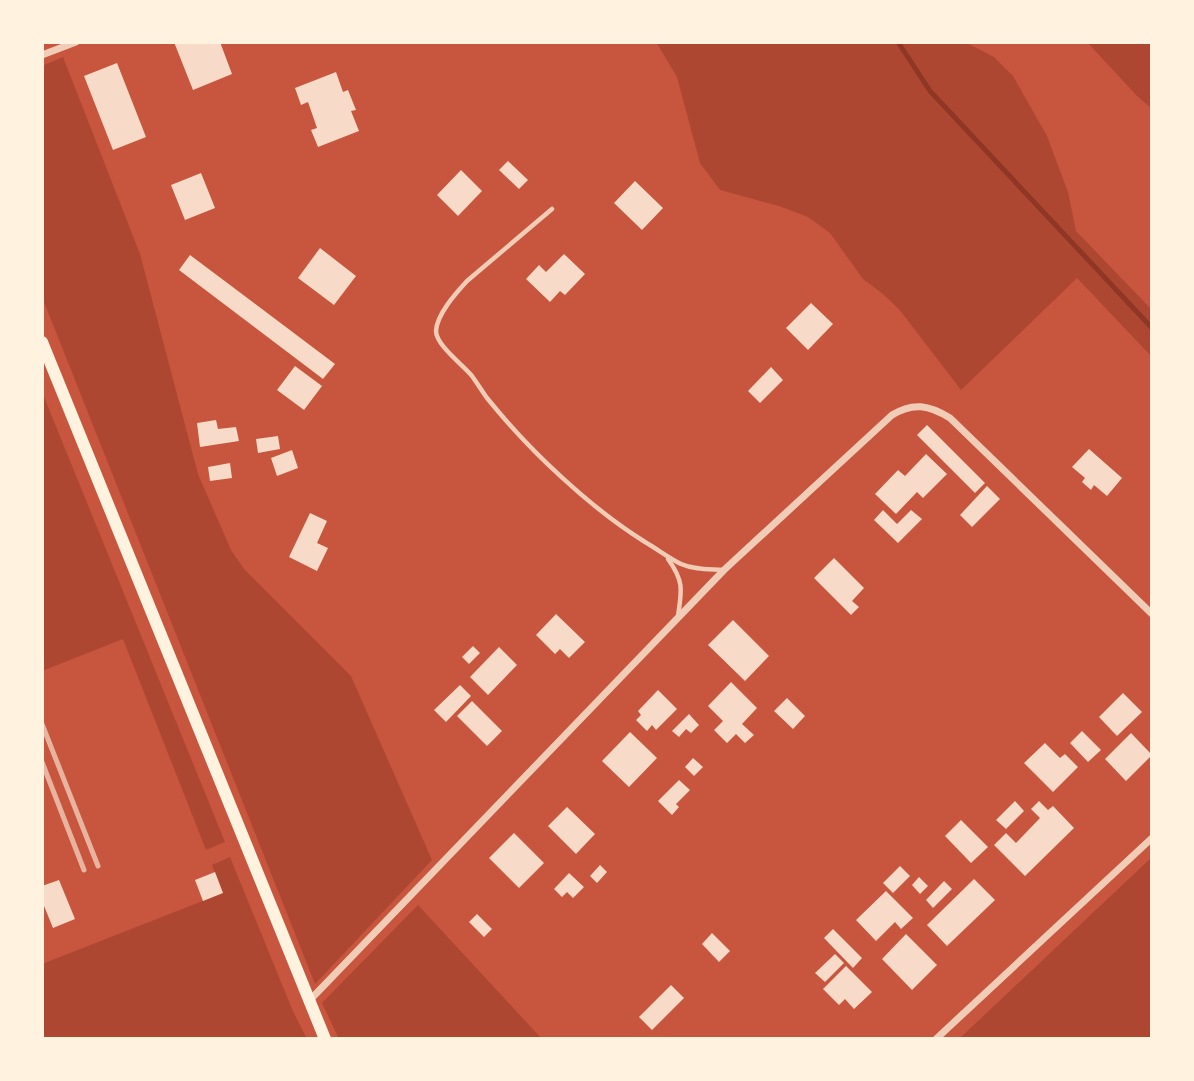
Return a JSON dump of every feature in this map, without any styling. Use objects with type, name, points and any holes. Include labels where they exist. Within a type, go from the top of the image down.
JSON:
[{"type":"main road","points":[[42,342],[325,1039]]},
{"type":"street","points":[[42,55],[76,42]]},
{"type":"street","points":[[308,1002],[724,570],[892,415],[904,407],[917,405],[931,408],[950,418],[1152,614]]},
{"type":"street","points":[[936,1039],[1152,838]]},
{"type":"lane","points":[[552,209],[467,281],[443,314],[436,332],[440,343],[472,376],[496,409],[582,495],[613,522],[666,555],[696,569],[724,570]]},
{"type":"lane","points":[[666,555],[678,573],[681,584],[678,617]]},
{"type":"shaded area","points":[[656,42],[965,42],[994,57],[1013,76],[1047,136],[1068,192],[1076,231],[1152,310],[1152,357],[1077,278],[961,390],[899,309],[863,279],[830,233],[808,217],[720,190],[700,163],[677,77]]},
{"type":"shaded area","points":[[1087,42],[1152,42],[1152,109],[1137,96]]},
{"type":"shaded area","points":[[63,57],[140,254],[198,474],[231,550],[244,569],[351,676],[432,860],[315,984],[42,297],[42,66]]},
{"type":"shaded area","points":[[42,392],[225,842],[206,850],[123,639],[42,671]]},
{"type":"shaded area","points":[[230,857],[292,1009],[307,1039],[42,1039],[42,964],[223,893],[212,865]]},
{"type":"shaded area","points":[[1152,857],[1152,1039],[959,1039]]},
{"type":"shaded area","points":[[418,905],[542,1039],[339,1039],[322,1003]]},
{"type":"building","points":[[174,42],[220,42],[232,74],[193,90]]},
{"type":"building","points":[[117,63],[146,137],[113,150],[84,76]]},
{"type":"building","points":[[336,72],[343,92],[348,90],[356,110],[351,111],[359,131],[318,147],[311,130],[317,128],[308,102],[301,105],[295,88]]},
{"type":"building","points":[[508,161],[528,180],[519,189],[499,170]]},
{"type":"building","points":[[461,170],[482,191],[458,216],[437,195]]},
{"type":"building","points":[[201,173],[215,208],[185,220],[171,185]]},
{"type":"building","points":[[635,181],[663,208],[642,230],[614,203]]},
{"type":"building","points":[[320,248],[356,276],[334,305],[298,278]]},
{"type":"building","points":[[564,254],[585,274],[565,295],[560,291],[550,302],[526,279],[539,265],[546,272]]},
{"type":"building","points":[[190,255],[335,364],[323,379],[179,270]]},
{"type":"building","points":[[811,303],[833,324],[808,350],[786,328]]},
{"type":"building","points":[[295,366],[322,386],[304,410],[277,390]]},
{"type":"building","points":[[771,367],[783,380],[760,403],[748,391]]},
{"type":"building","points":[[216,420],[218,429],[236,427],[239,441],[200,447],[197,423]]},
{"type":"building","points":[[927,425],[985,483],[975,493],[917,435]]},
{"type":"building","points":[[278,436],[280,449],[258,453],[256,439]]},
{"type":"building","points":[[1089,449],[1122,478],[1107,496],[1094,485],[1091,490],[1082,482],[1085,478],[1072,467]]},
{"type":"building","points":[[292,450],[298,468],[277,476],[271,458]]},
{"type":"building","points":[[926,454],[947,474],[923,498],[917,492],[896,514],[875,494],[898,470],[905,476]]},
{"type":"building","points":[[230,463],[232,478],[210,481],[208,467]]},
{"type":"building","points":[[987,486],[1000,499],[972,527],[960,515]]},
{"type":"building","points":[[883,510],[897,524],[911,510],[922,519],[898,543],[874,520]]},
{"type":"building","points":[[310,513],[327,521],[317,543],[328,548],[317,571],[289,557]]},
{"type":"building","points":[[834,558],[864,588],[852,601],[859,607],[851,615],[814,578]]},
{"type":"building","points":[[556,614],[585,642],[569,658],[560,649],[555,654],[536,635]]},
{"type":"building","points":[[733,620],[769,656],[745,681],[708,645]]},
{"type":"building","points":[[473,646],[480,653],[469,664],[462,657]]},
{"type":"building","points":[[499,647],[517,665],[488,695],[470,677]]},
{"type":"building","points":[[731,682],[757,708],[742,724],[754,735],[745,743],[736,734],[727,743],[714,730],[723,721],[708,706]]},
{"type":"building","points":[[460,685],[471,696],[446,722],[434,710]]},
{"type":"building","points":[[658,690],[677,709],[656,730],[652,725],[647,731],[636,720],[641,715],[638,711]]},
{"type":"building","points":[[1123,693],[1142,712],[1117,736],[1099,717]]},
{"type":"building","points":[[787,698],[805,716],[793,729],[774,711]]},
{"type":"building","points":[[472,701],[502,731],[487,746],[457,716]]},
{"type":"building","points":[[689,714],[699,725],[691,733],[686,729],[679,737],[672,731]]},
{"type":"building","points":[[1082,731],[1101,750],[1088,762],[1070,743]]},
{"type":"building","points":[[630,732],[657,758],[629,787],[602,761]]},
{"type":"building","points":[[1131,733],[1152,755],[1126,781],[1105,759]]},
{"type":"building","points":[[1045,743],[1060,758],[1065,754],[1078,767],[1053,792],[1024,763]]},
{"type":"building","points":[[693,758],[703,767],[694,776],[685,767]]},
{"type":"building","points":[[679,780],[690,790],[676,804],[679,807],[672,815],[658,801]]},
{"type":"building","points":[[1015,801],[1024,811],[1006,829],[996,820]]},
{"type":"building","points":[[1039,801],[1048,810],[1053,806],[1074,828],[1025,876],[994,845],[1006,833],[1016,843],[1040,818],[1031,809]]},
{"type":"building","points":[[567,807],[595,834],[576,854],[548,826]]},
{"type":"building","points":[[961,820],[988,847],[971,863],[945,836]]},
{"type":"building","points":[[514,833],[544,863],[519,888],[489,858]]},
{"type":"building","points":[[600,865],[607,872],[597,883],[590,876]]},
{"type":"building","points":[[900,866],[910,876],[893,893],[883,883]]},
{"type":"building","points":[[215,872],[223,893],[203,901],[195,880]]},
{"type":"building","points":[[569,873],[584,887],[573,898],[567,892],[562,897],[554,889]]},
{"type":"building","points":[[919,877],[928,886],[920,894],[912,885]]},
{"type":"building","points":[[974,879],[995,900],[947,946],[927,925]]},
{"type":"building","points":[[59,880],[75,919],[53,928],[42,901],[42,886]]},
{"type":"building","points":[[944,881],[952,889],[933,908],[926,900]]},
{"type":"building","points":[[886,891],[913,918],[901,929],[895,922],[876,941],[856,920]]},
{"type":"building","points":[[477,914],[492,929],[484,937],[469,922]]},
{"type":"building","points":[[833,929],[862,958],[853,968],[824,938]]},
{"type":"building","points":[[712,933],[730,951],[719,962],[702,944]]},
{"type":"building","points":[[906,934],[937,965],[912,990],[882,959]]},
{"type":"building","points":[[835,954],[844,963],[825,982],[815,973]]},
{"type":"building","points":[[846,966],[872,992],[854,1009],[845,999],[839,1005],[823,989]]},
{"type":"building","points":[[671,985],[684,998],[652,1030],[639,1017]]},
{"type":"waterway","points":[[898,42],[930,91],[1152,328]]},
{"type":"railway","points":[[42,724],[98,866]]},
{"type":"railway","points":[[42,762],[84,870]]}]
